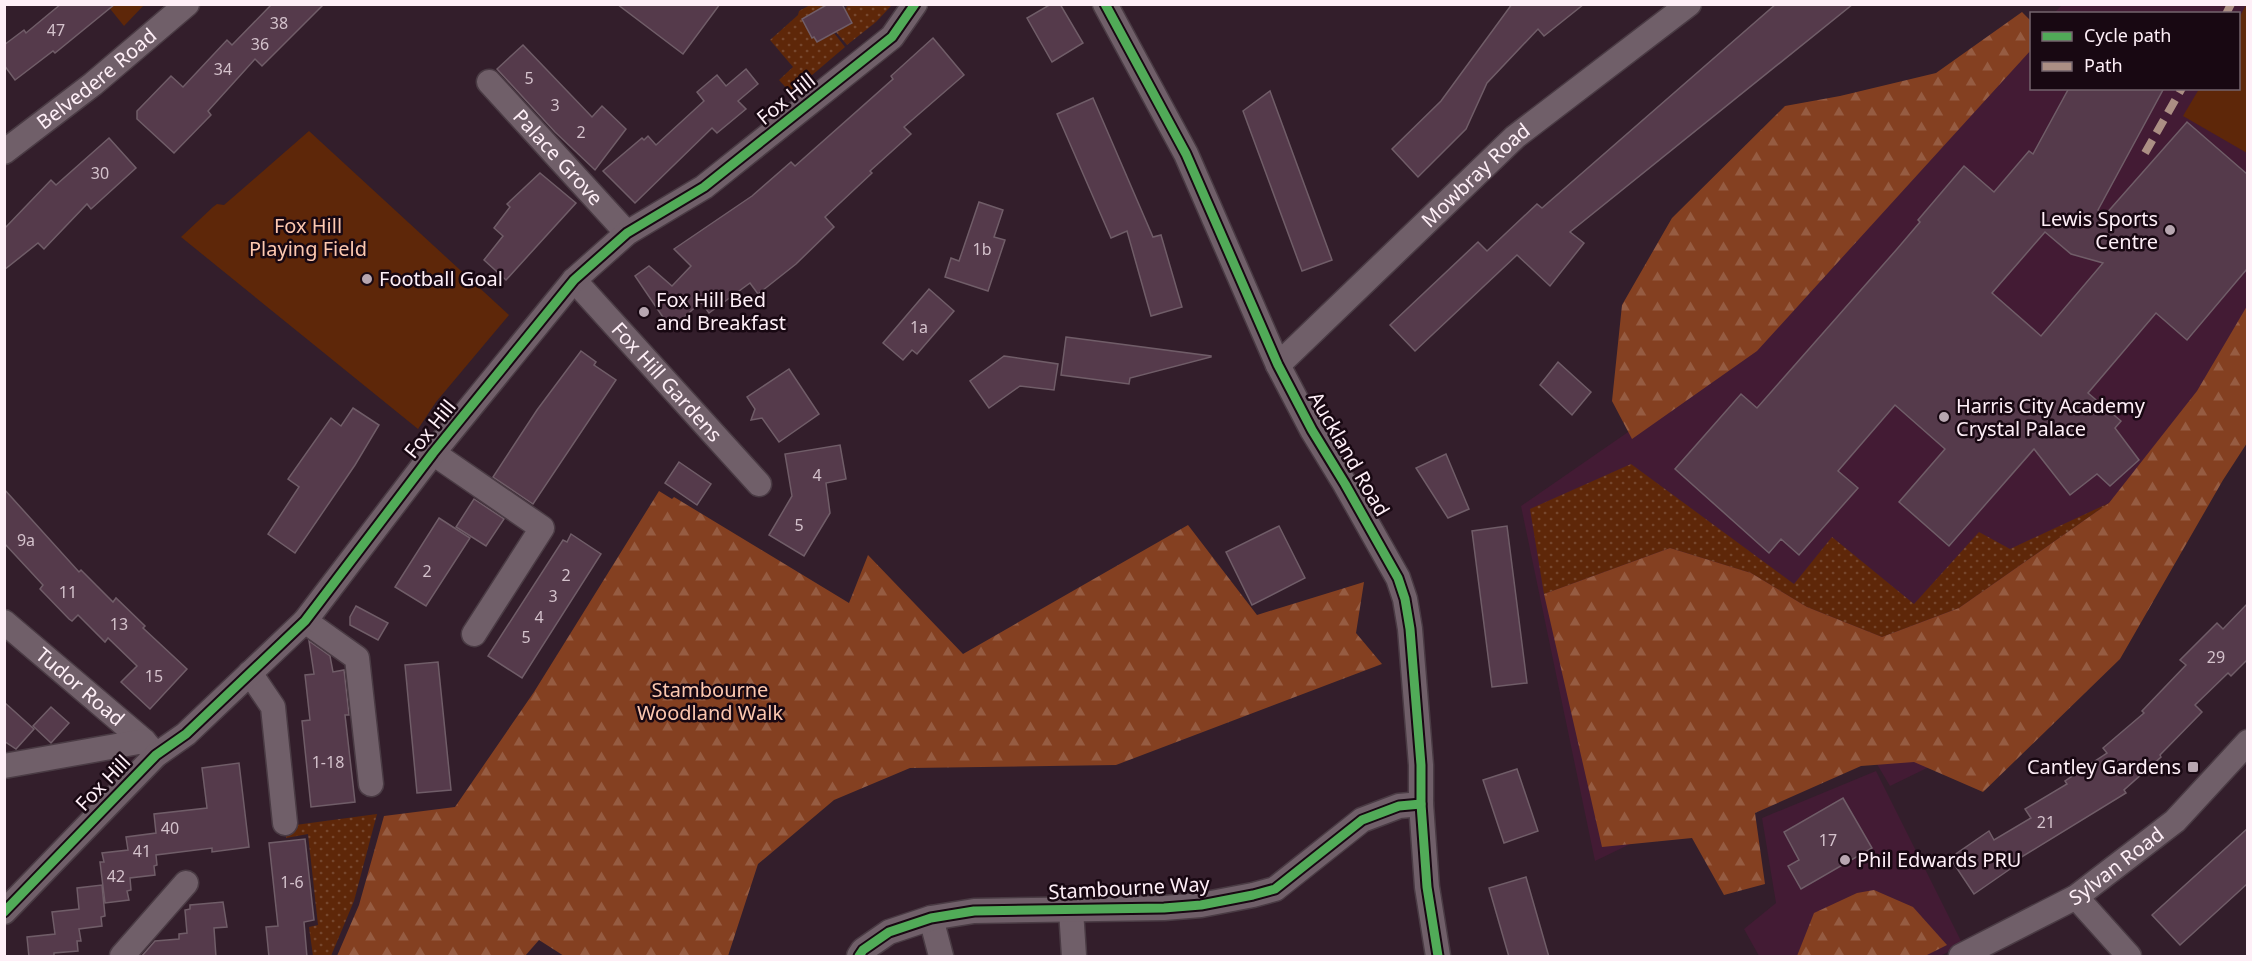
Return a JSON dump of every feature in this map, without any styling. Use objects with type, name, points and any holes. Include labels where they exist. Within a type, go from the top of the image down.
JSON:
[{"type":"street","name":"Belvedere Road","points":[[4,152],[93,84],[187,4]]},
{"type":"street","name":"Fox Hill","points":[[4,912],[150,748],[186,734],[305,621],[433,453],[574,280],[627,233],[704,188],[892,37],[915,4]]},
{"type":"street","name":"Auckland Road","points":[[1105,4],[1186,154],[1278,364],[1312,430],[1346,484],[1393,568],[1406,599],[1421,765],[1421,804],[1427,887],[1438,957]]},
{"type":"street","name":"Mowbray Road","points":[[1278,364],[1515,137],[1689,4]]},
{"type":"street","name":"Palace Grove","points":[[489,82],[627,233]]},
{"type":"street","name":"Fox Hill Gardens","points":[[574,280],[759,484]]},
{"type":"street","points":[[433,453],[542,528],[474,634]]},
{"type":"street","points":[[305,621],[357,658],[371,784]]},
{"type":"street","name":"Tudor Road","points":[[4,622],[150,748]]},
{"type":"street","points":[[250,673],[273,707],[285,823]]},
{"type":"street","name":"Sylvan Road","points":[[1960,957],[2076,897],[2175,821],[2247,742]]},
{"type":"street","points":[[4,766],[150,748]]},
{"type":"street","name":"Stambourne Way","points":[[859,957],[863,950],[889,933],[931,918],[974,911],[1164,908],[1201,905],[1253,896],[1275,889],[1362,820],[1399,806],[1421,804]]},
{"type":"street","points":[[122,957],[186,883]]},
{"type":"street","points":[[2076,897],[2129,957]]},
{"type":"street","points":[[1071,910],[1074,957]]},
{"type":"street","points":[[931,918],[941,957]]},
{"type":"shaded area","name":"Harris City Academy Crystal Palace","points":[[2062,5],[2247,5],[2247,396],[2030,718],[1890,786],[1859,734],[1595,861],[1521,506],[1751,347],[2030,39],[2030,90],[2240,90],[2240,12],[2055,12]]},
{"type":"shaded area","name":"Phil Edwards PRU","points":[[1876,771],[1963,945],[1940,956],[1759,956],[1744,929],[1776,903],[1762,818]]},
{"type":"green space","points":[[107,5],[144,5],[124,26]]},
{"type":"green space","points":[[810,5],[828,5],[802,19],[812,38],[814,37],[817,42],[834,33],[845,47],[791,93],[779,80],[793,67],[770,40],[798,15],[799,11]]},
{"type":"green space","points":[[846,5],[892,5],[876,22],[847,45],[836,32],[852,23],[845,9]]},
{"type":"green space","points":[[2248,5],[2247,153],[2183,116],[2198,90],[2240,90],[2240,16]]},
{"type":"green space","points":[[2022,12],[2030,20],[2030,51],[1757,351],[1632,439],[1612,401],[1622,305],[1672,218],[1785,106],[1840,96],[1936,73]]},
{"type":"green space","name":"Fox Hill Playing Field","points":[[309,131],[509,315],[436,402],[418,429],[181,237],[217,204],[224,205]]},
{"type":"green space","points":[[2247,306],[2247,443],[2223,480],[2120,659],[1983,792],[1914,762],[1861,766],[1755,813],[1765,884],[1724,895],[1692,838],[1602,847],[1544,594],[1670,548],[1751,573],[1807,607],[1882,637],[1959,608],[2109,503],[2197,391]]},
{"type":"green space","points":[[1631,464],[1794,584],[1832,537],[1914,604],[1979,532],[2010,549],[2109,503],[1959,608],[1882,637],[1807,607],[1751,573],[1670,548],[1544,594],[1530,509]]},
{"type":"green space","name":"Stambourne Woodland Walk","points":[[659,491],[672,499],[674,497],[849,603],[868,555],[963,654],[1188,525],[1257,615],[1364,582],[1356,633],[1382,664],[1116,765],[910,768],[834,800],[758,864],[728,956],[564,956],[539,940],[525,956],[337,956],[359,905],[384,816],[455,807],[534,692]]},
{"type":"green space","points":[[377,814],[354,901],[331,956],[313,956],[309,927],[318,925],[308,834],[286,838],[288,826]]},
{"type":"green space","points":[[1874,890],[1913,907],[1947,945],[1925,956],[1797,956],[1814,913],[1857,893]]},
{"type":"building","points":[[61,4],[115,4],[55,53],[53,51],[15,80],[4,65],[4,45],[24,30],[26,33]]},
{"type":"building","points":[[272,4],[324,4],[262,66],[255,59],[208,111],[211,115],[174,153],[137,119],[137,111],[171,76],[183,87],[227,40],[232,45]]},
{"type":"building","points":[[617,4],[720,4],[683,54]]},
{"type":"building","points":[[828,4],[842,4],[852,23],[817,42],[814,37],[812,38],[802,19]]},
{"type":"building","points":[[1051,4],[1060,4],[1083,43],[1052,62],[1027,18]]},
{"type":"building","points":[[1512,4],[1584,4],[1544,36],[1538,29],[1487,83],[1466,129],[1418,177],[1392,149],[1441,101]]},
{"type":"building","points":[[1776,4],[1853,4],[1570,232],[1584,243],[1550,286],[1517,255],[1415,351],[1390,325],[1478,242],[1487,251],[1537,204],[1542,208]]},
{"type":"building","points":[[933,38],[964,75],[904,127],[911,134],[870,171],[872,173],[825,217],[834,227],[796,264],[758,294],[750,283],[709,313],[701,302],[671,329],[635,276],[649,266],[672,286],[691,266],[674,249],[752,196],[791,162],[795,166],[893,79],[891,76]]},
{"type":"building","points":[[523,45],[592,117],[602,106],[626,129],[595,170],[555,132],[497,69]]},
{"type":"building","points":[[746,69],[758,84],[738,101],[746,109],[717,133],[712,128],[635,203],[603,171],[642,138],[644,140],[648,136],[656,145],[704,101],[697,92],[717,75],[726,86]]},
{"type":"building","points":[[2068,90],[2163,90],[2098,210],[2105,215],[2187,122],[2247,174],[2247,269],[2187,340],[2156,313],[2088,393],[2121,421],[2115,428],[2139,460],[2110,486],[2097,474],[2070,495],[2034,449],[1949,546],[1899,502],[1945,449],[1895,405],[1838,471],[1858,488],[1799,555],[1781,539],[1769,553],[1675,469],[1741,394],[1757,408],[1897,249],[1920,222],[1918,220],[1964,166],[1994,192],[2029,151],[2033,154]],"holes":[[[2045,232],[2071,254],[2103,263],[2041,336],[1992,293]]]},
{"type":"building","points":[[1270,91],[1332,260],[1302,271],[1243,111]]},
{"type":"building","points":[[1093,98],[1153,237],[1161,235],[1182,307],[1151,316],[1127,231],[1111,238],[1057,114]]},
{"type":"building","points":[[109,138],[136,168],[91,209],[87,204],[44,249],[38,243],[4,270],[4,229],[51,180],[56,185]]},
{"type":"building","points":[[540,173],[576,203],[506,280],[484,260],[503,236],[494,228],[510,207],[507,204]]},
{"type":"building","points":[[979,202],[1003,210],[994,237],[1005,240],[988,291],[945,277],[951,258],[959,261]]},
{"type":"building","points":[[929,289],[954,311],[917,354],[912,350],[903,360],[883,343]]},
{"type":"building","points":[[1066,337],[1211,357],[1130,378],[1129,384],[1061,375]]},
{"type":"building","points":[[581,351],[596,362],[594,365],[616,380],[533,504],[493,477],[537,410]]},
{"type":"building","points":[[1004,356],[1058,364],[1054,390],[1020,386],[989,408],[970,381]]},
{"type":"building","points":[[1558,362],[1591,392],[1572,415],[1540,385]]},
{"type":"building","points":[[789,369],[819,414],[779,442],[762,418],[751,420],[755,409],[747,397]]},
{"type":"building","points":[[353,408],[379,425],[355,465],[295,553],[268,534],[299,487],[288,479],[331,418],[341,426]]},
{"type":"building","points":[[840,445],[846,479],[826,483],[830,513],[804,556],[769,535],[792,496],[785,454]]},
{"type":"building","points":[[1446,454],[1469,509],[1448,518],[1416,468]]},
{"type":"building","points":[[679,462],[711,484],[697,505],[665,483]]},
{"type":"building","points":[[4,489],[79,572],[81,570],[113,602],[116,598],[145,626],[143,628],[187,669],[150,709],[121,682],[137,666],[108,638],[105,642],[78,615],[72,621],[69,619],[40,589],[43,585],[4,543]]},
{"type":"building","points":[[474,499],[504,519],[486,546],[456,527]]},
{"type":"building","points":[[439,518],[470,538],[426,606],[395,587]]},
{"type":"building","points":[[1279,526],[1305,578],[1252,605],[1226,552]]},
{"type":"building","points":[[1507,526],[1527,683],[1492,687],[1472,531]]},
{"type":"building","points":[[571,534],[601,554],[522,678],[488,656],[563,540],[567,542]]},
{"type":"building","points":[[2247,604],[2247,660],[2231,676],[2228,673],[2195,705],[2202,712],[2160,755],[2161,757],[2124,790],[2126,793],[2010,864],[2013,867],[1974,894],[1950,858],[1989,831],[1994,840],[2031,818],[2025,809],[2067,784],[2065,781],[2107,753],[2103,748],[2144,713],[2142,711],[2186,665],[2180,660],[2217,623],[2223,629]]},
{"type":"building","points":[[356,606],[388,623],[378,640],[350,625],[350,617]]},
{"type":"building","points":[[309,641],[330,656],[333,672],[344,670],[349,715],[345,715],[355,802],[311,807],[302,721],[310,720],[305,675],[314,674]]},
{"type":"building","points":[[438,662],[451,790],[417,793],[405,665]]},
{"type":"building","points":[[4,702],[34,729],[16,749],[4,741]]},
{"type":"building","points":[[51,707],[69,723],[51,743],[33,726]]},
{"type":"building","points":[[239,763],[249,847],[212,852],[212,848],[156,855],[155,875],[130,878],[131,890],[127,891],[129,900],[105,903],[100,862],[104,862],[102,853],[128,850],[126,837],[156,833],[154,814],[207,808],[202,768]]},
{"type":"building","points":[[1517,769],[1538,831],[1504,843],[1483,780]]},
{"type":"building","points":[[1843,798],[1872,848],[1801,889],[1788,866],[1799,860],[1784,832]]},
{"type":"building","points":[[2247,829],[2247,884],[2180,945],[2152,915]]},
{"type":"building","points":[[305,839],[314,920],[304,922],[307,957],[269,957],[266,927],[278,926],[269,843]]},
{"type":"building","points":[[1526,877],[1549,957],[1509,957],[1489,888]]},
{"type":"building","points":[[102,885],[105,916],[101,917],[102,926],[79,929],[81,941],[77,941],[78,951],[54,953],[54,957],[29,957],[27,937],[55,934],[52,912],[79,909],[77,888]]},
{"type":"building","points":[[223,902],[227,927],[214,928],[216,957],[141,957],[155,941],[179,939],[179,934],[187,933],[185,910],[190,909],[190,905]]},
{"type":"marked path","points":[[2227,12],[2231,4]]},
{"type":"marked path","points":[[2145,153],[2181,90]]},
{"type":"cycle path","points":[[4,912],[156,755],[186,734],[305,621],[433,453],[574,280],[627,233],[704,187],[892,37],[915,4]]},
{"type":"cycle path","points":[[1105,4],[1186,154],[1278,365],[1312,430],[1398,578],[1405,599],[1410,629],[1421,765],[1421,804],[1427,887],[1438,956]]},
{"type":"cycle path","points":[[859,956],[863,950],[889,932],[931,918],[974,911],[1164,908],[1201,905],[1253,895],[1275,889],[1362,820],[1399,806],[1421,804]]},
{"type":"place","name":"Lewis Sports Centre","points":[[2170,230]]},
{"type":"place","name":"Football Goal","points":[[367,279]]},
{"type":"place","name":"Fox Hill Bed and Breakfast","points":[[644,312]]},
{"type":"place","name":"Harris City Academy Crystal Palace","points":[[1944,417]]},
{"type":"place","name":"Cantley Gardens","points":[[2193,767]]},
{"type":"place","name":"Phil Edwards PRU","points":[[1845,860]]}]
